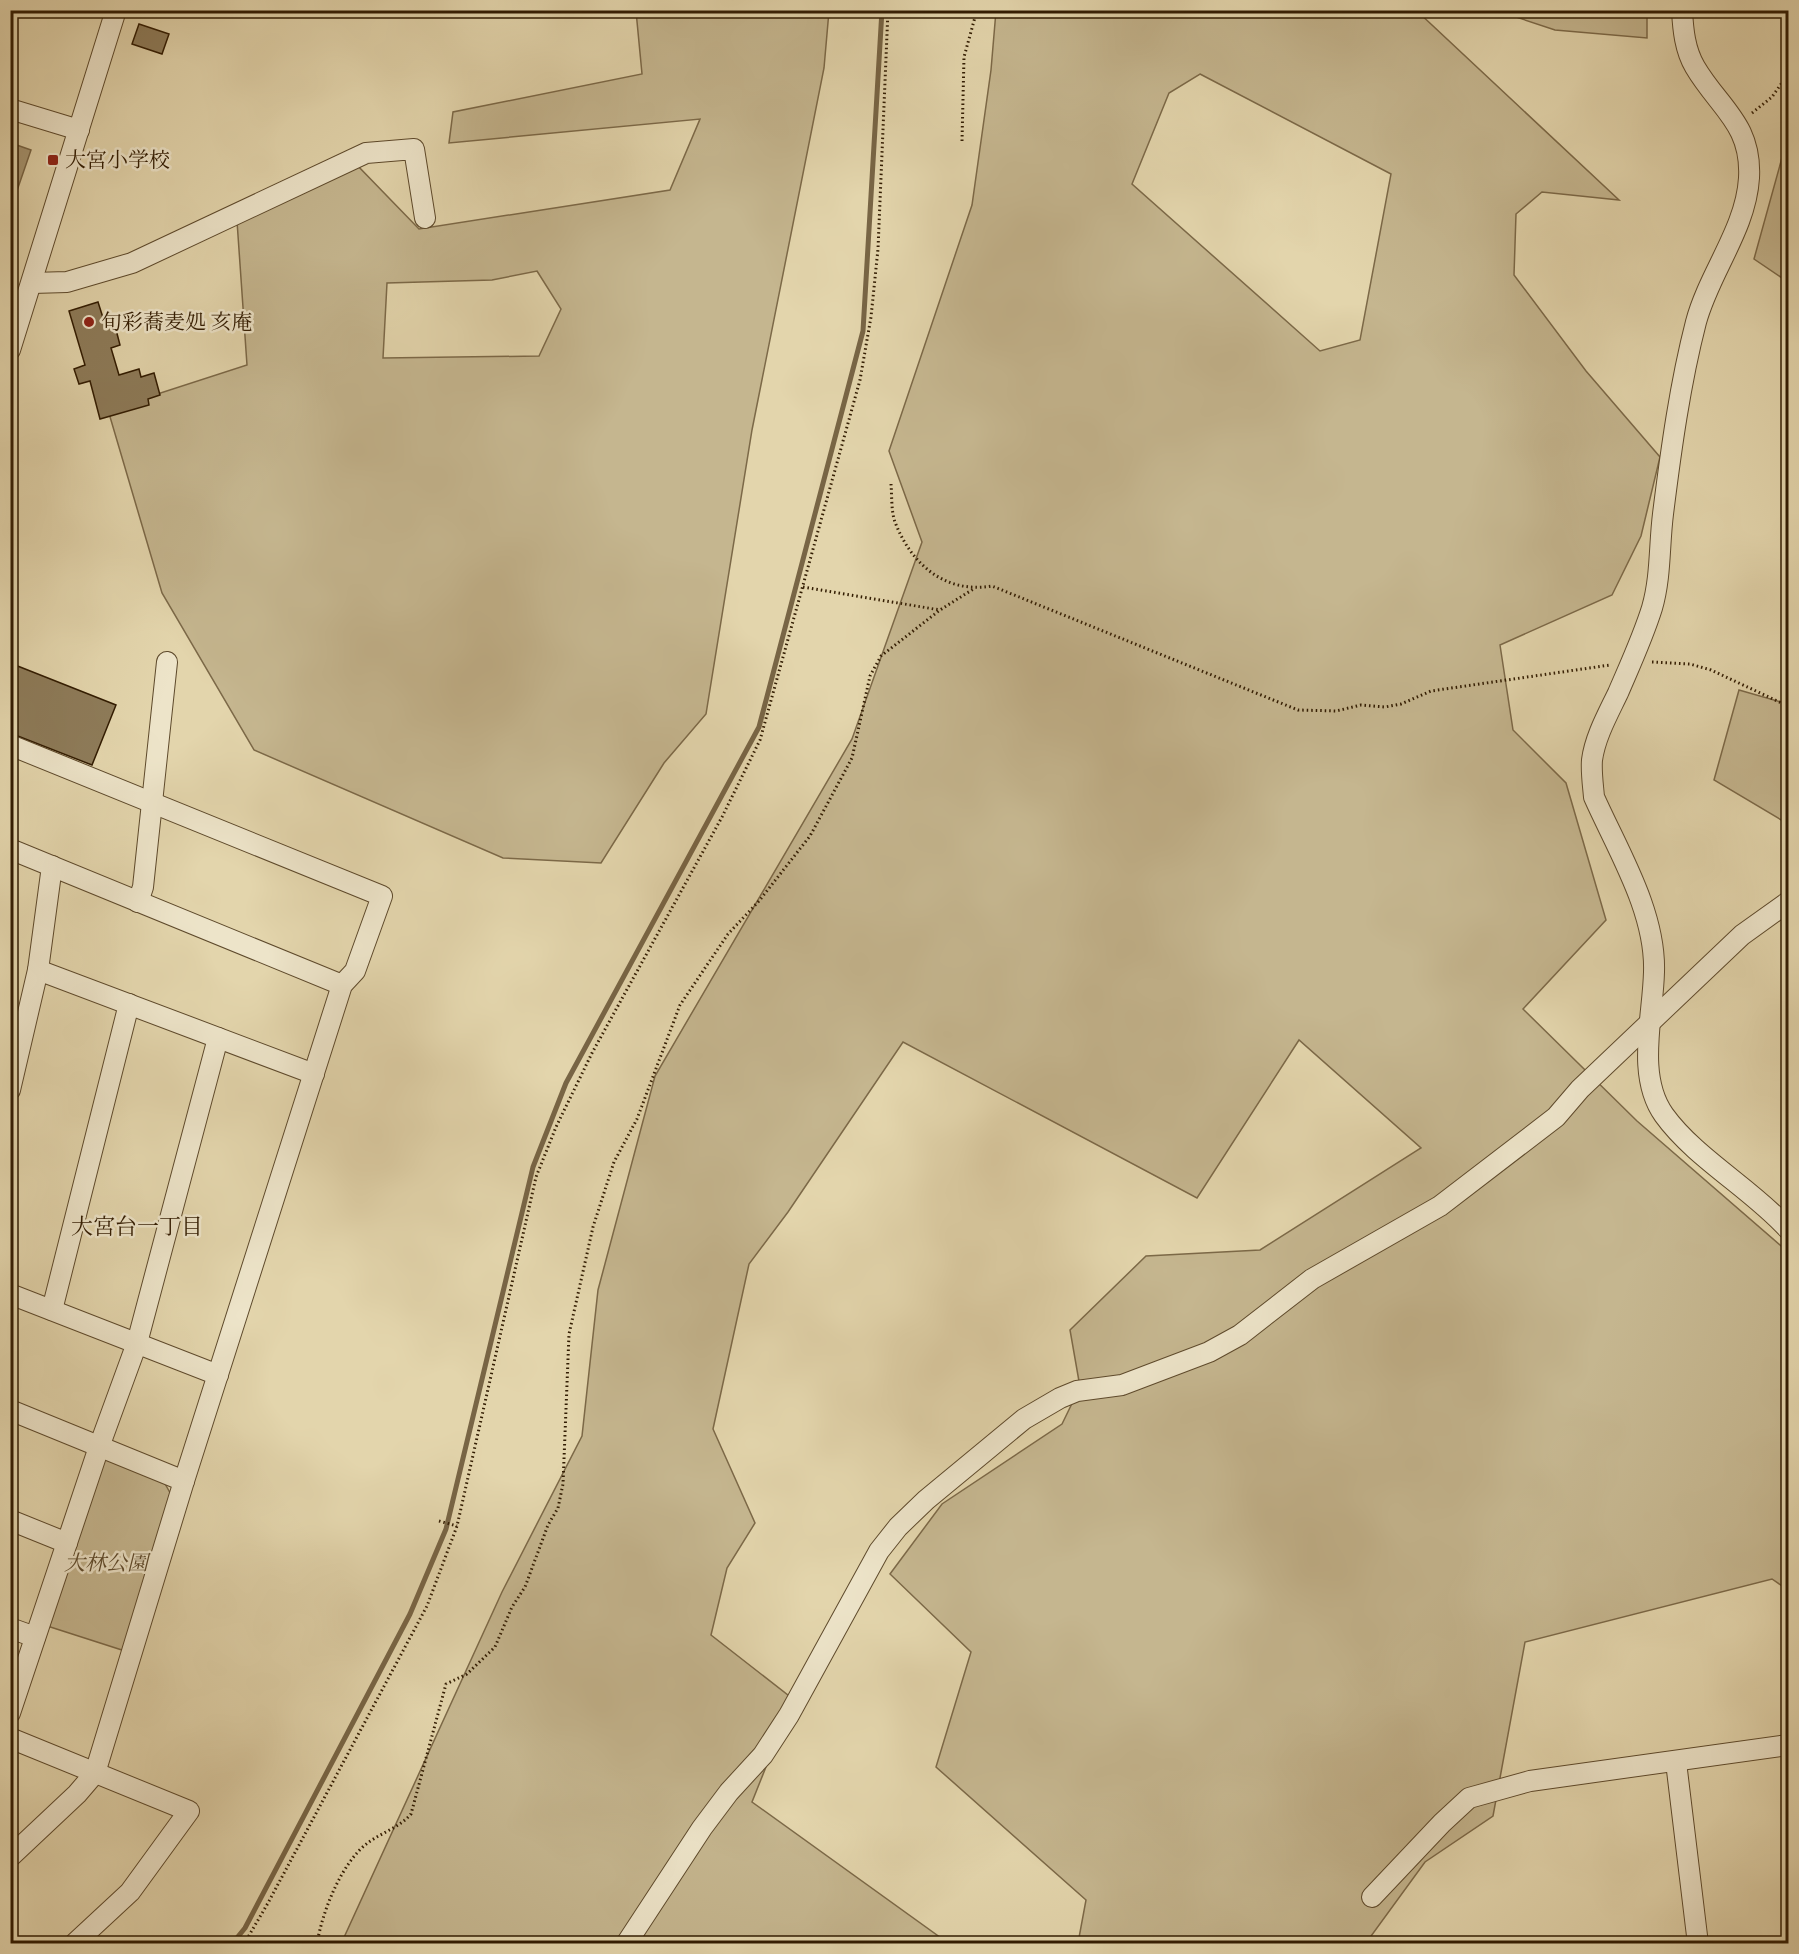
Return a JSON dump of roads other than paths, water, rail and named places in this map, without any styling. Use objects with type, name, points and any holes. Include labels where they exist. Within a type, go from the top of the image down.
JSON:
[{"type":"street","points":[[10,350],[116,10]]},
{"type":"street","points":[[1682,10],[1683,31],[1695,67],[1738,122],[1745,137],[1749,156],[1749,179],[1743,208],[1696,319],[1684,375],[1663,514],[1659,577],[1652,608],[1632,662],[1597,740],[1592,760],[1592,777],[1594,796],[1649,921],[1654,944],[1648,1068],[1652,1089],[1663,1114],[1681,1134],[1788,1229]]},
{"type":"street","points":[[10,109],[79,130]]},
{"type":"street","points":[[32,283],[67,282],[132,264],[366,153],[414,149],[425,218]]},
{"type":"street","points":[[138,902],[143,886],[167,662]]},
{"type":"street","points":[[10,745],[382,896],[355,971],[342,985],[184,1481],[95,1773],[77,1794],[12,1853]]},
{"type":"street","points":[[10,849],[342,985]]},
{"type":"street","points":[[10,1090],[38,970],[52,866]]},
{"type":"street","points":[[626,1944],[702,1828],[729,1792],[763,1755],[784,1723],[879,1551],[898,1527],[926,1500],[1024,1419],[1043,1407],[1077,1391],[1122,1385],[1209,1352],[1240,1335],[1312,1279],[1440,1206],[1556,1117],[1580,1089],[1742,935],[1788,902]]},
{"type":"street","points":[[38,970],[314,1074]]},
{"type":"street","points":[[52,1310],[129,1004]]},
{"type":"street","points":[[10,1713],[136,1343],[218,1038]]},
{"type":"street","points":[[10,1294],[218,1375]]},
{"type":"street","points":[[10,1410],[184,1481]]},
{"type":"street","points":[[10,1520],[67,1543]]},
{"type":"street","points":[[10,1628],[35,1638]]},
{"type":"street","points":[[10,1738],[189,1811],[130,1892],[74,1944]]},
{"type":"street","points":[[1372,1897],[1469,1798],[1530,1781],[1788,1745]]},
{"type":"street","points":[[1676,1762],[1698,1944]]},
{"type":"waterway","points":[[232,1944],[245,1928],[410,1614],[446,1529],[533,1167],[566,1083],[759,727],[863,331],[882,10]]},
{"type":"place","name":"大宮小学校","points":[[53,160]]},
{"type":"place","name":"旬彩蕎麦処 亥庵","points":[[89,322]]},
{"type":"district","name":"大宮台一丁目","points":[[137,1226]]},
{"type":"park label","name":"大林公園","points":[[106,1563]]}]
